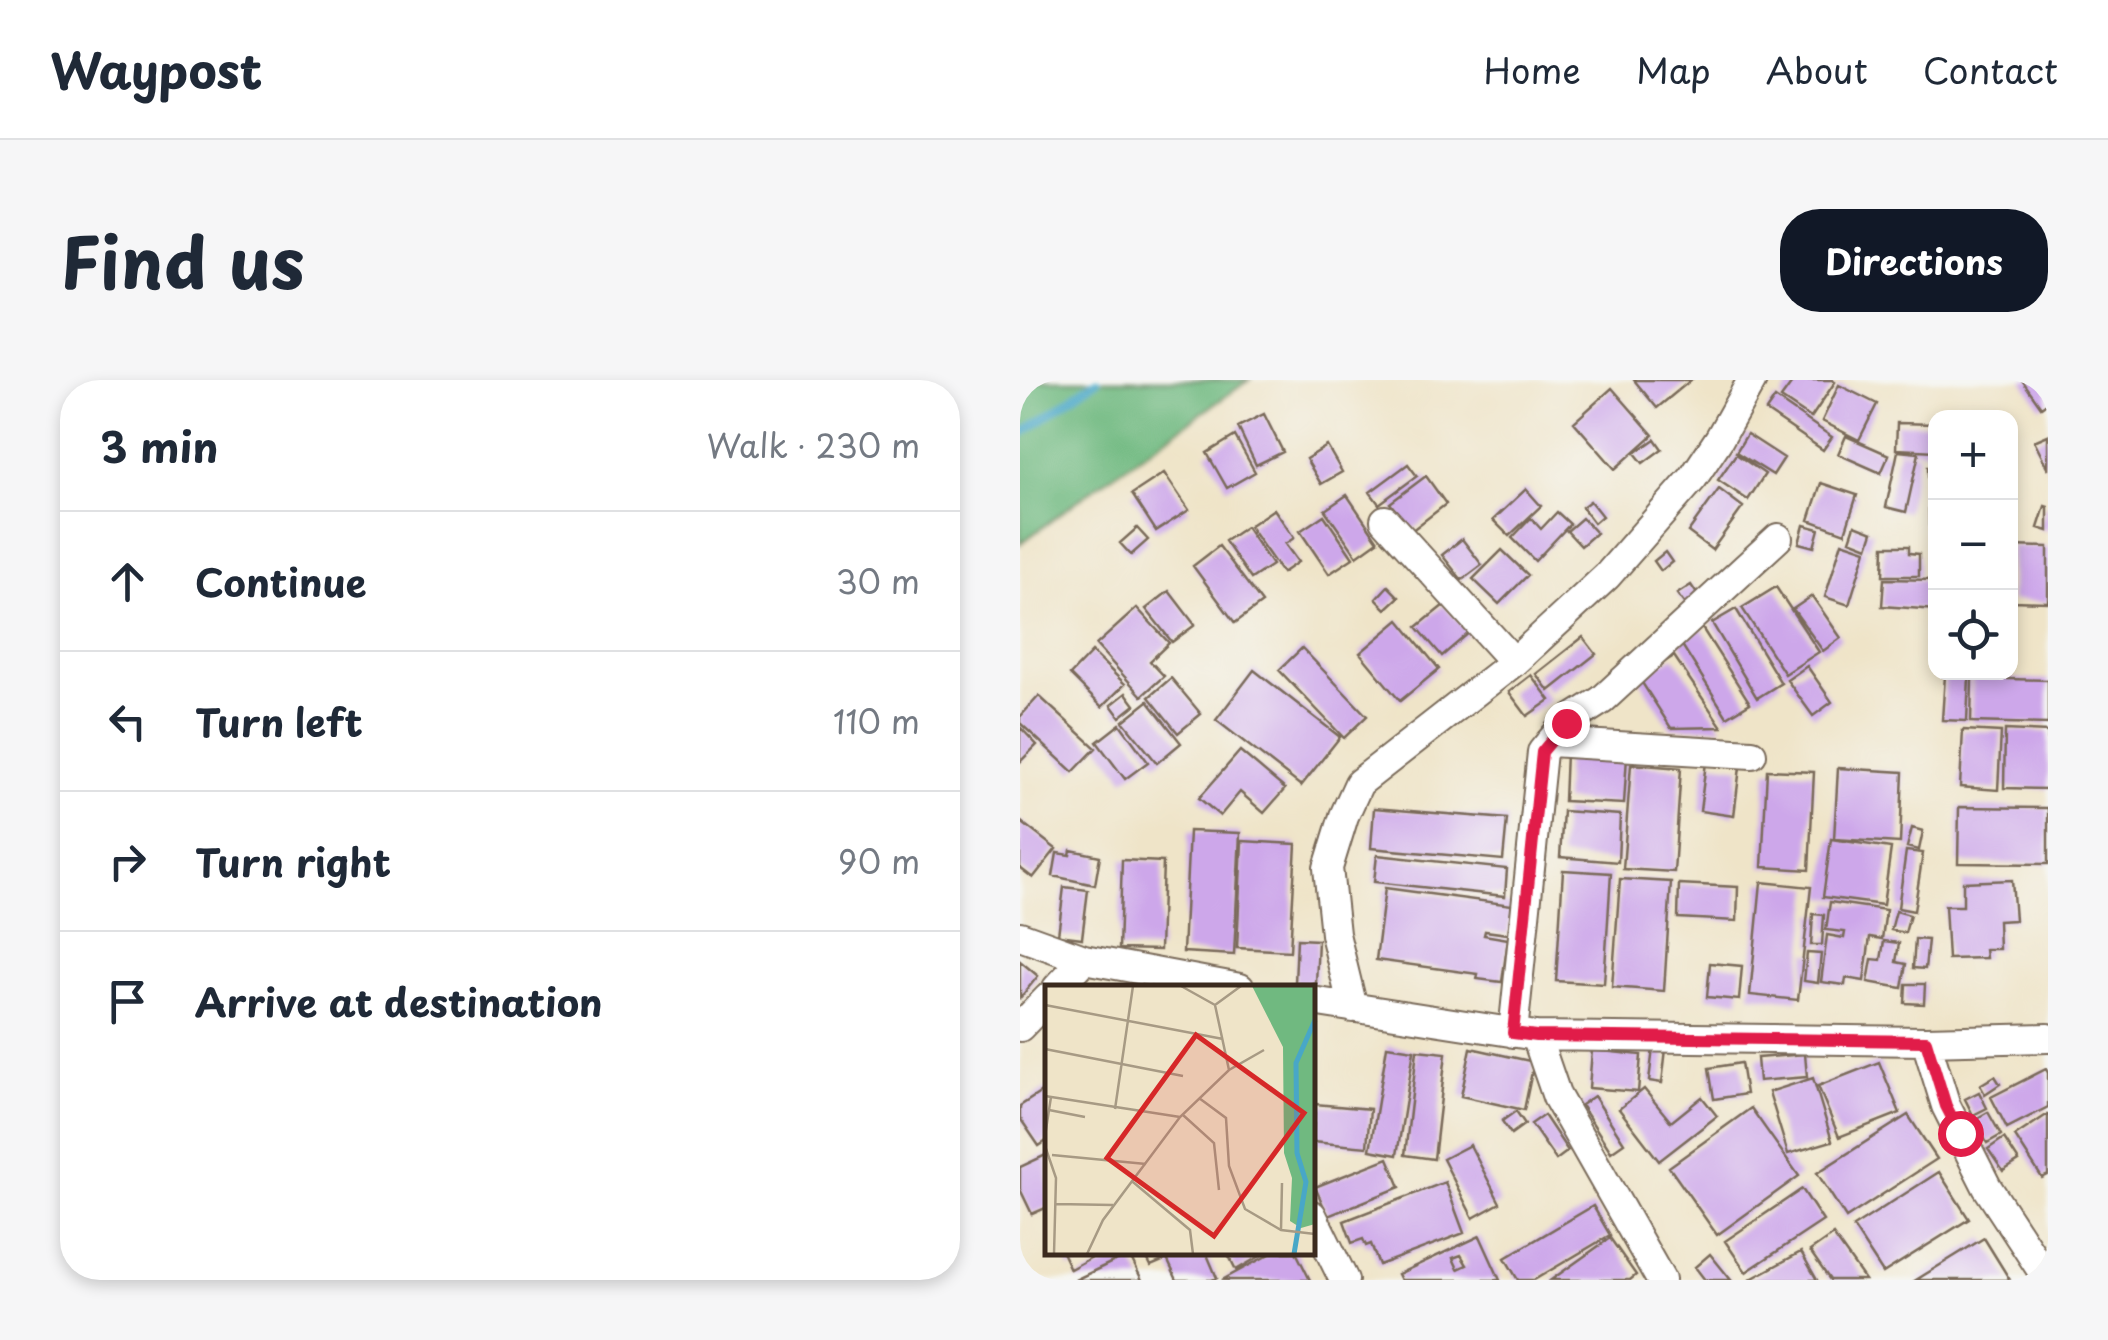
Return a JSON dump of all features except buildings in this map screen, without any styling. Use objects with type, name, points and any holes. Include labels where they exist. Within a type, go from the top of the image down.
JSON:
[{"type":"street","points":[[1353,1008],[1335,934],[1328,868],[1344,816],[1360,783],[1514,662],[1607,576],[1693,478],[1752,380]]},
{"type":"street","points":[[1386,520],[1514,662]]},
{"type":"street","points":[[1661,1280],[1525,1034],[1542,752],[1566,723],[1602,700],[1778,538]]},
{"type":"street","points":[[1550,742],[1752,754]]},
{"type":"street","points":[[1020,936],[1084,959],[1224,985]]},
{"type":"street","points":[[1060,985],[1084,959]]},
{"type":"street","points":[[1020,1027],[1045,1001]]},
{"type":"street","points":[[1315,1002],[1525,1034],[1926,1041],[2048,1038]]},
{"type":"street","points":[[1926,1041],[1946,1106],[1987,1187],[2048,1280]]},
{"type":"street","points":[[1315,1222],[1344,1280]]},
{"type":"green space","points":[[1020,380],[1249,380],[1020,544]]},
{"type":"waterway","points":[[1020,435],[1097,380]]},
{"type":"route","points":[[1566,723],[1542,752],[1513,1033],[1926,1041],[1946,1106],[1960,1133]]}]
